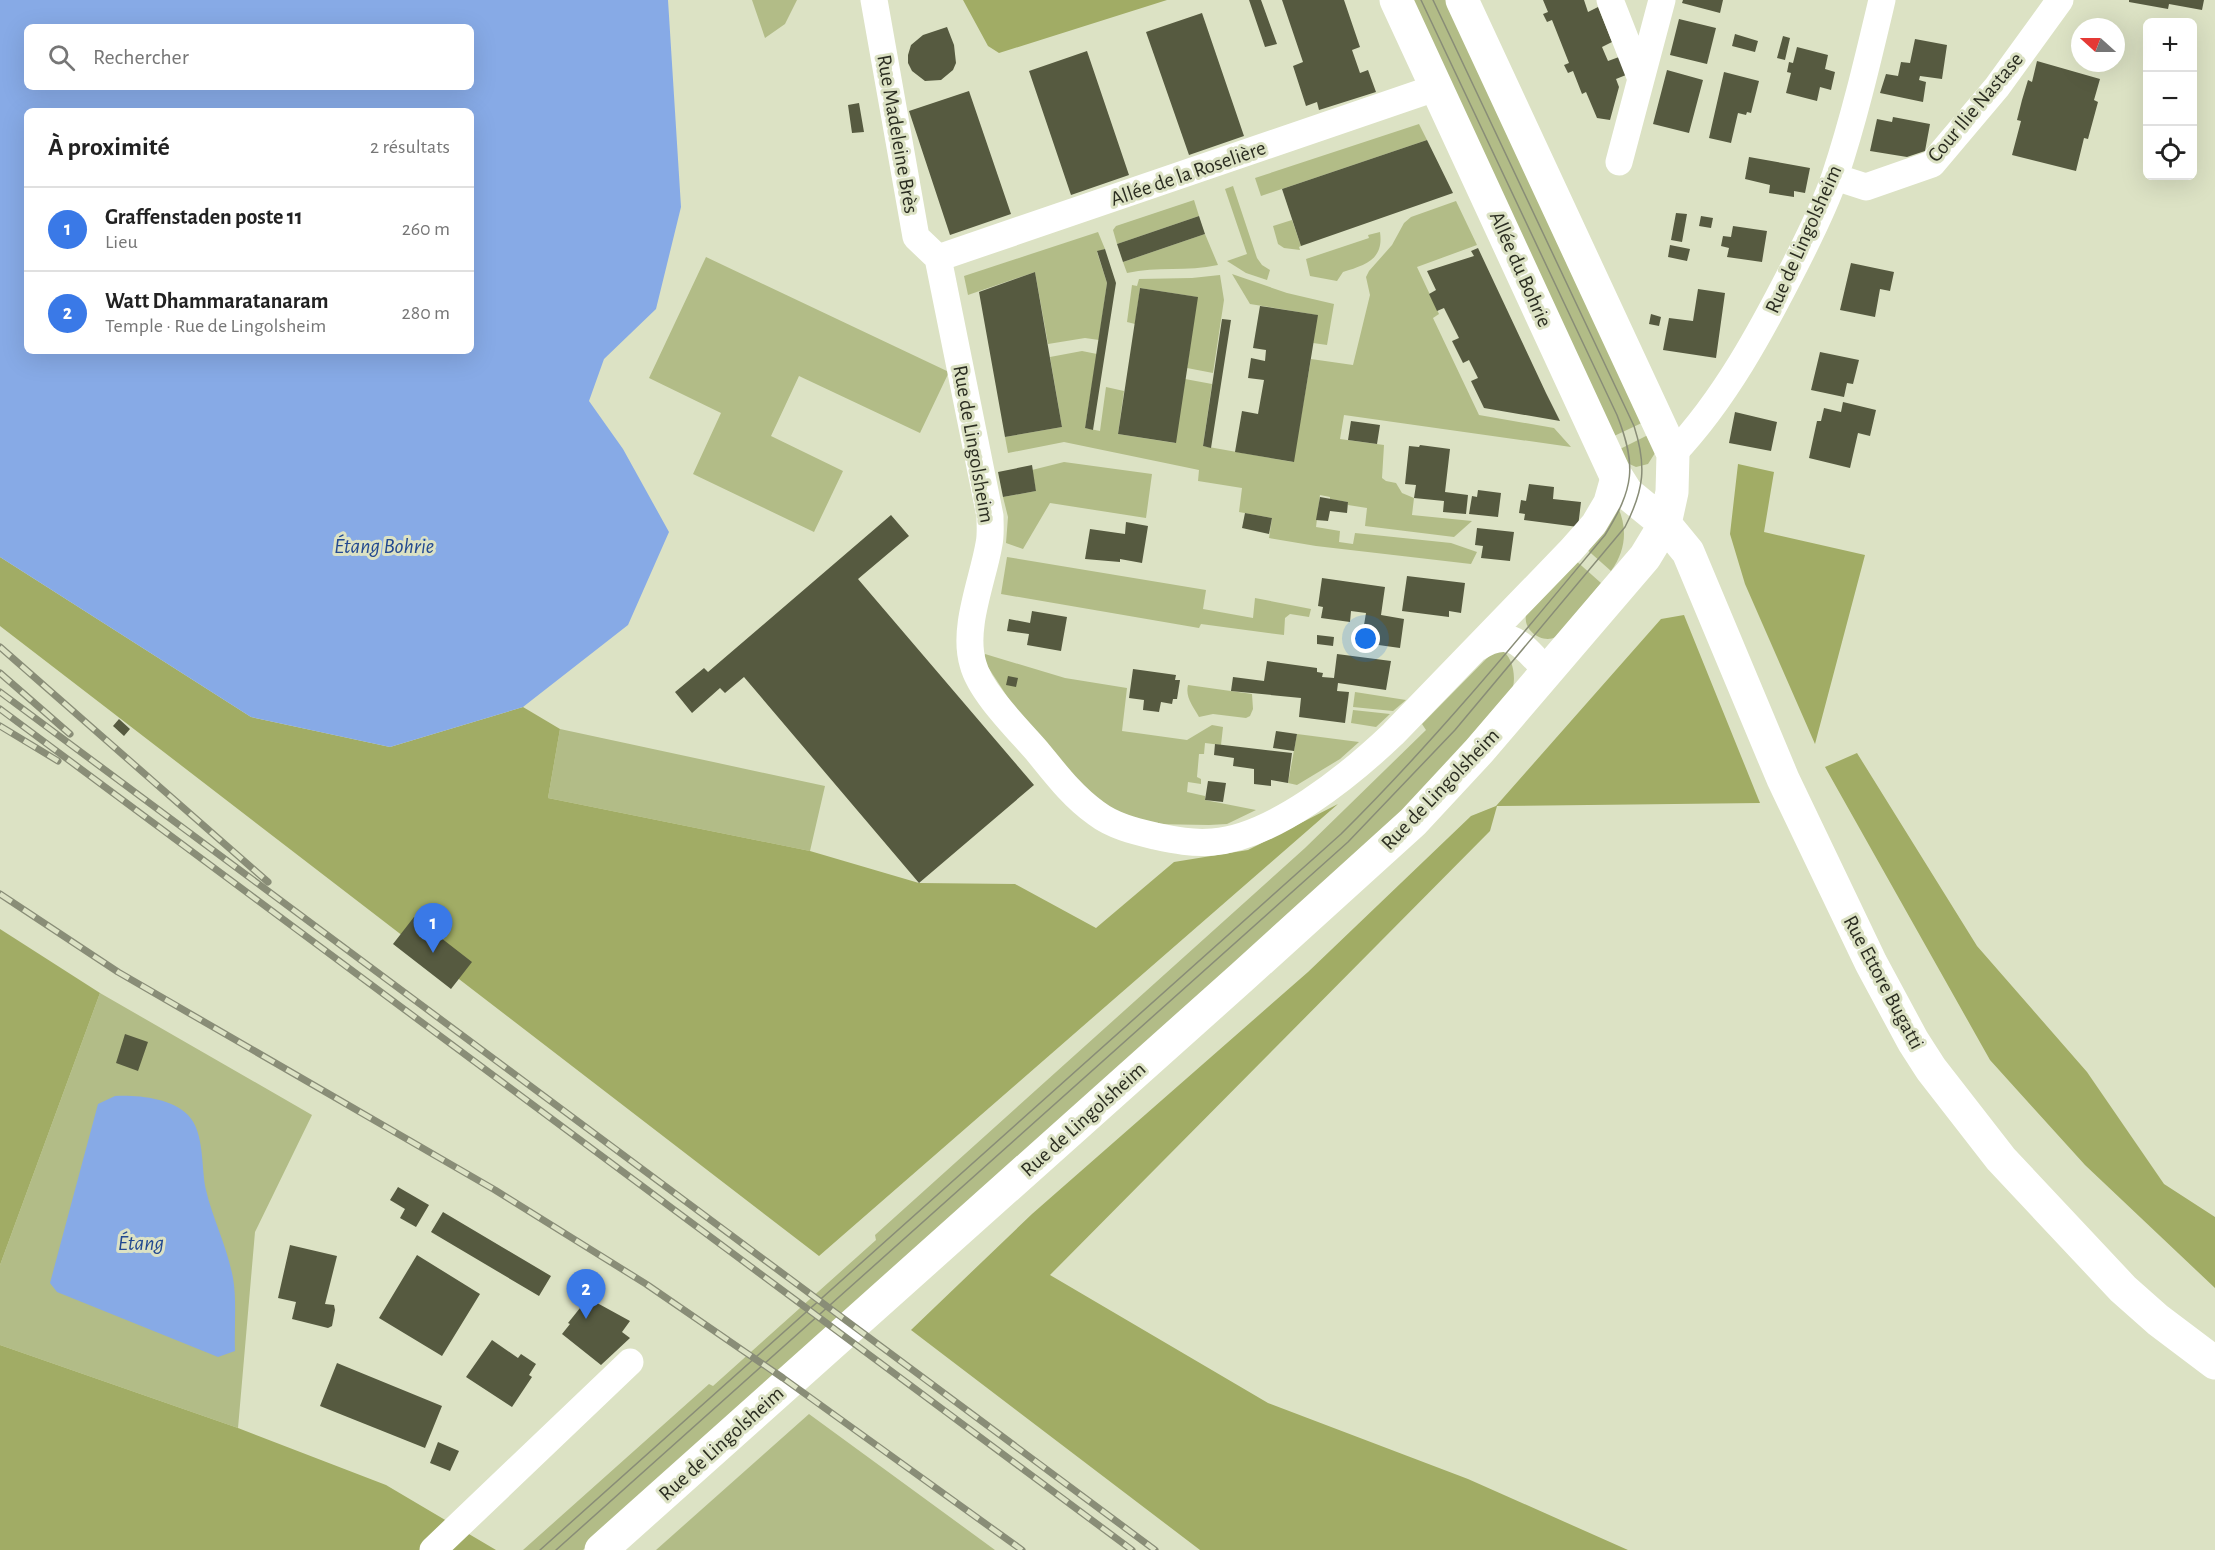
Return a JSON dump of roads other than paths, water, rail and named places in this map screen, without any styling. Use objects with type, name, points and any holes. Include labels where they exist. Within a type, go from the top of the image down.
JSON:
[{"type":"main road","name":"Allée du Bohrie","points":[[1396,0],[1615,474],[1627,493],[1665,524]]},
{"type":"main road","points":[[1462,0],[1673,454]]},
{"type":"main road","name":"Rue de Lingolsheim","points":[[601,1550],[1413,822],[1479,751],[1645,557],[1665,524],[1672,492],[1673,454]]},
{"type":"main road","name":"Rue Ettore Bugatti","points":[[1665,524],[1688,552],[1783,778],[1871,963],[1931,1070],[2001,1159],[2123,1289],[2158,1320],[2215,1363]]},
{"type":"street","name":"Rue Madeleine Brès","points":[[874,0],[916,237],[938,258]]},
{"type":"street","points":[[1610,0],[1641,79]]},
{"type":"street","points":[[1619,162],[1662,0]]},
{"type":"street","name":"Rue de Lingolsheim","points":[[1673,454],[1688,439],[1731,379],[1768,319],[1812,231],[1835,177],[1865,72],[1882,0]]},
{"type":"street","name":"Cour Ilie Nastase","points":[[1835,177],[1866,187],[1932,164],[1996,87],[2060,0]]},
{"type":"street","name":"Allée de la Roselière","points":[[938,258],[1438,87]]},
{"type":"street","name":"Rue de Lingolsheim","points":[[938,258],[990,516],[990,541],[971,626],[972,663],[986,690],[1075,797],[1098,814],[1135,831],[1181,841],[1213,843],[1248,834],[1295,810],[1367,759],[1476,649],[1594,524],[1607,502],[1615,474]]},
{"type":"street","name":"Rue de Lingolsheim","points":[[1476,649],[1496,638],[1508,637],[1524,648],[1548,672]]},
{"type":"street","points":[[433,1550],[630,1362]]},
{"type":"water","name":"Étang Bohrie","points":[[0,0],[668,0],[681,207],[656,309],[604,359],[589,401],[623,449],[669,532],[628,625],[523,707],[390,747],[251,717],[0,557]]},
{"type":"water","name":"Étang","points":[[115,1096],[144,1097],[163,1101],[181,1109],[193,1122],[200,1141],[206,1190],[233,1278],[235,1351],[218,1357],[57,1292],[50,1283],[98,1104]]},
{"type":"tram line","points":[[540,1550],[1341,834],[1477,688],[1605,535],[1615,518],[1627,490],[1630,463],[1617,415],[1421,0]]},
{"type":"tram line","points":[[556,1550],[1348,842],[1455,730],[1625,527],[1636,501],[1642,478],[1641,453],[1634,426],[1433,0]]},
{"type":"railway","points":[[0,647],[268,882]]},
{"type":"railway","points":[[0,673],[70,734]]},
{"type":"railway","points":[[0,692],[1155,1550]]},
{"type":"railway","points":[[0,709],[1132,1550]]},
{"type":"railway","points":[[0,726],[58,761]]},
{"type":"railway","points":[[0,894],[118,972],[495,1190],[646,1284],[783,1378],[1022,1550]]},
{"type":"place","name":"Graffenstaden poste 11","points":[[433,953]]},
{"type":"place","name":"Watt Dhammaratanaram","points":[[586,1319]]}]
